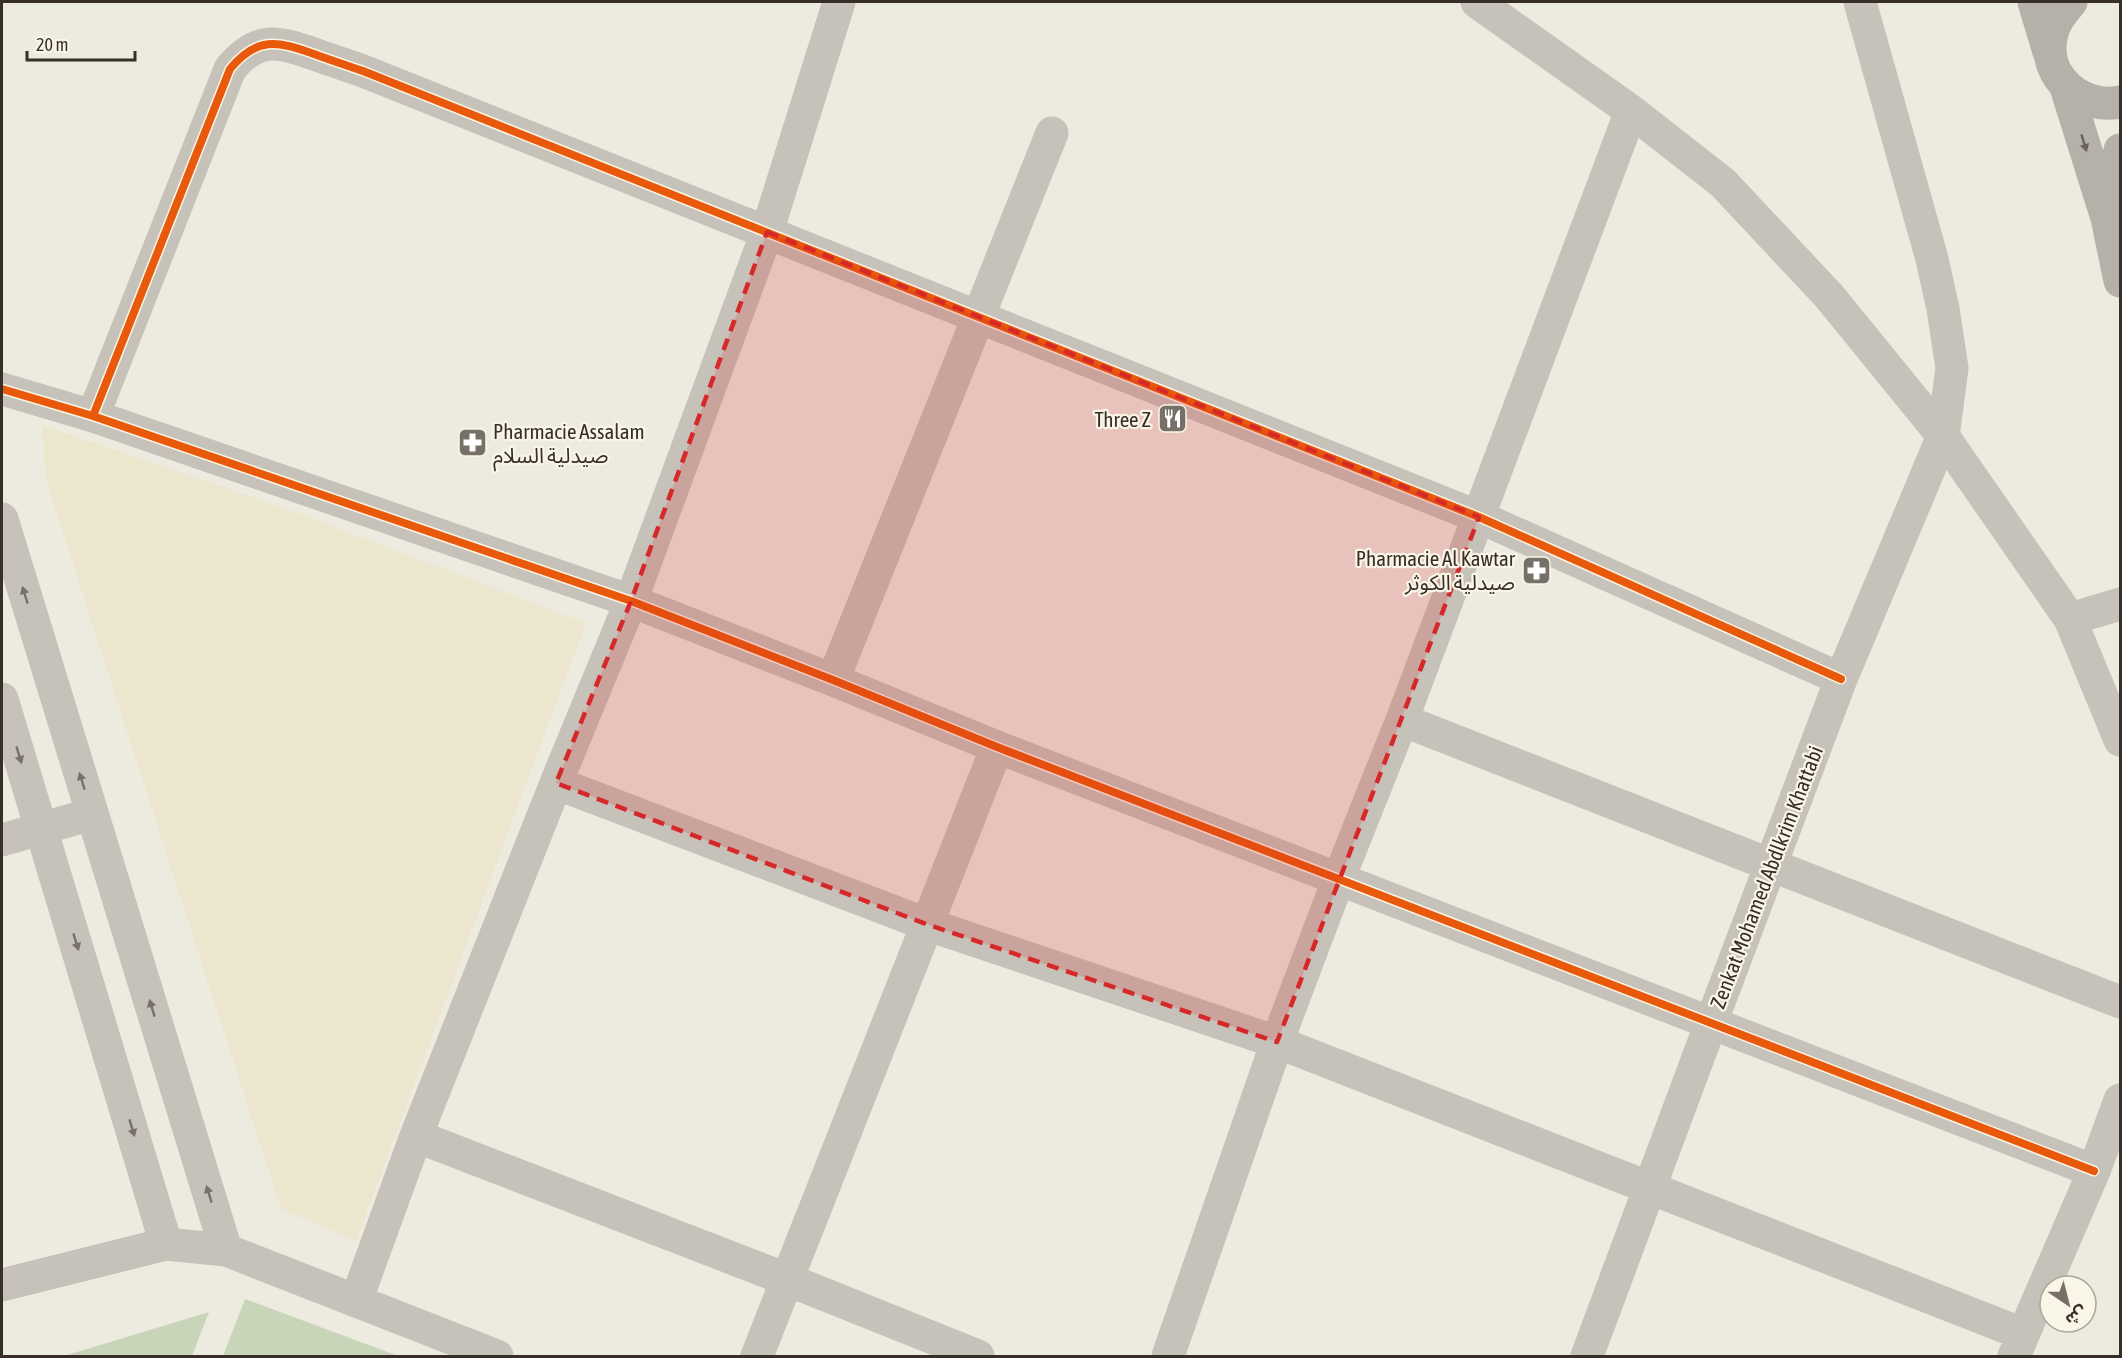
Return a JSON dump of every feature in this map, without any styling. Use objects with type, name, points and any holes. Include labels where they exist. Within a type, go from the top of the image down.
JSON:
[{"type":"main road","points":[[2034,2],[2107,218],[2119,270]]},
{"type":"main road","points":[[2071,2],[2057,18],[2050,38],[2059,74],[2085,100],[2108,105],[2121,102]]},
{"type":"main road","points":[[2107,218],[2121,150]]},
{"type":"street","points":[[356,1301],[416,1136],[631,601],[767,232],[839,2]]},
{"type":"street","points":[[1477,2],[1631,111],[1723,183],[1829,296],[1943,436],[2070,619],[2121,740]]},
{"type":"street","name":"Zenkat Mohamed Abdlkrim Khattabi","points":[[1587,1356],[1841,679],[1943,436],[1952,368],[1943,309],[1932,259],[1860,2]]},
{"type":"street","points":[[93,416],[230,69],[240,56],[254,47],[269,43],[286,44],[363,71],[1479,517],[1841,679]]},
{"type":"street","points":[[1168,1356],[1277,1042],[1402,720],[1631,111]]},
{"type":"street","points":[[833,680],[1052,133]]},
{"type":"street","points":[[2,389],[93,416],[631,601],[997,747],[2094,1171]]},
{"type":"street","points":[[2,519],[226,1250]]},
{"type":"street","points":[[2070,619],[2121,604]]},
{"type":"street","points":[[2,699],[166,1244]]},
{"type":"street","points":[[1402,720],[2121,1002]]},
{"type":"street","points":[[757,1356],[997,747]]},
{"type":"street","points":[[556,783],[926,924],[1277,1042],[1650,1188],[2018,1345],[2094,1171],[2121,1100]]},
{"type":"street","points":[[2,840],[92,814]]},
{"type":"street","points":[[416,1136],[978,1356]]},
{"type":"street","points":[[2,1285],[166,1244],[226,1250],[498,1356]]},
{"type":"highlighted area","points":[[767,232],[1479,517],[1277,1042],[926,924],[556,783],[631,601]]},
{"type":"green space","points":[[245,1299],[398,1356],[223,1356]]},
{"type":"green space","points":[[209,1312],[192,1356],[64,1356]]},
{"type":"shaded area","points":[[42,425],[287,509],[586,623],[356,1241],[281,1209],[46,480]]},
{"type":"cycle path","points":[[93,416],[230,69],[249,51],[259,46],[278,44],[363,71],[1479,517],[1841,679]]},
{"type":"cycle path","points":[[2,389],[93,416],[631,601],[997,747],[2094,1171]]},
{"type":"place","name":"Three Z","points":[[1172,419]]},
{"type":"place","name":"Pharmacie Assalam صيدلية السلام","points":[[472,443]]},
{"type":"place","name":"Pharmacie Al Kawtar صيدلية الكوثر","points":[[1536,570]]}]
